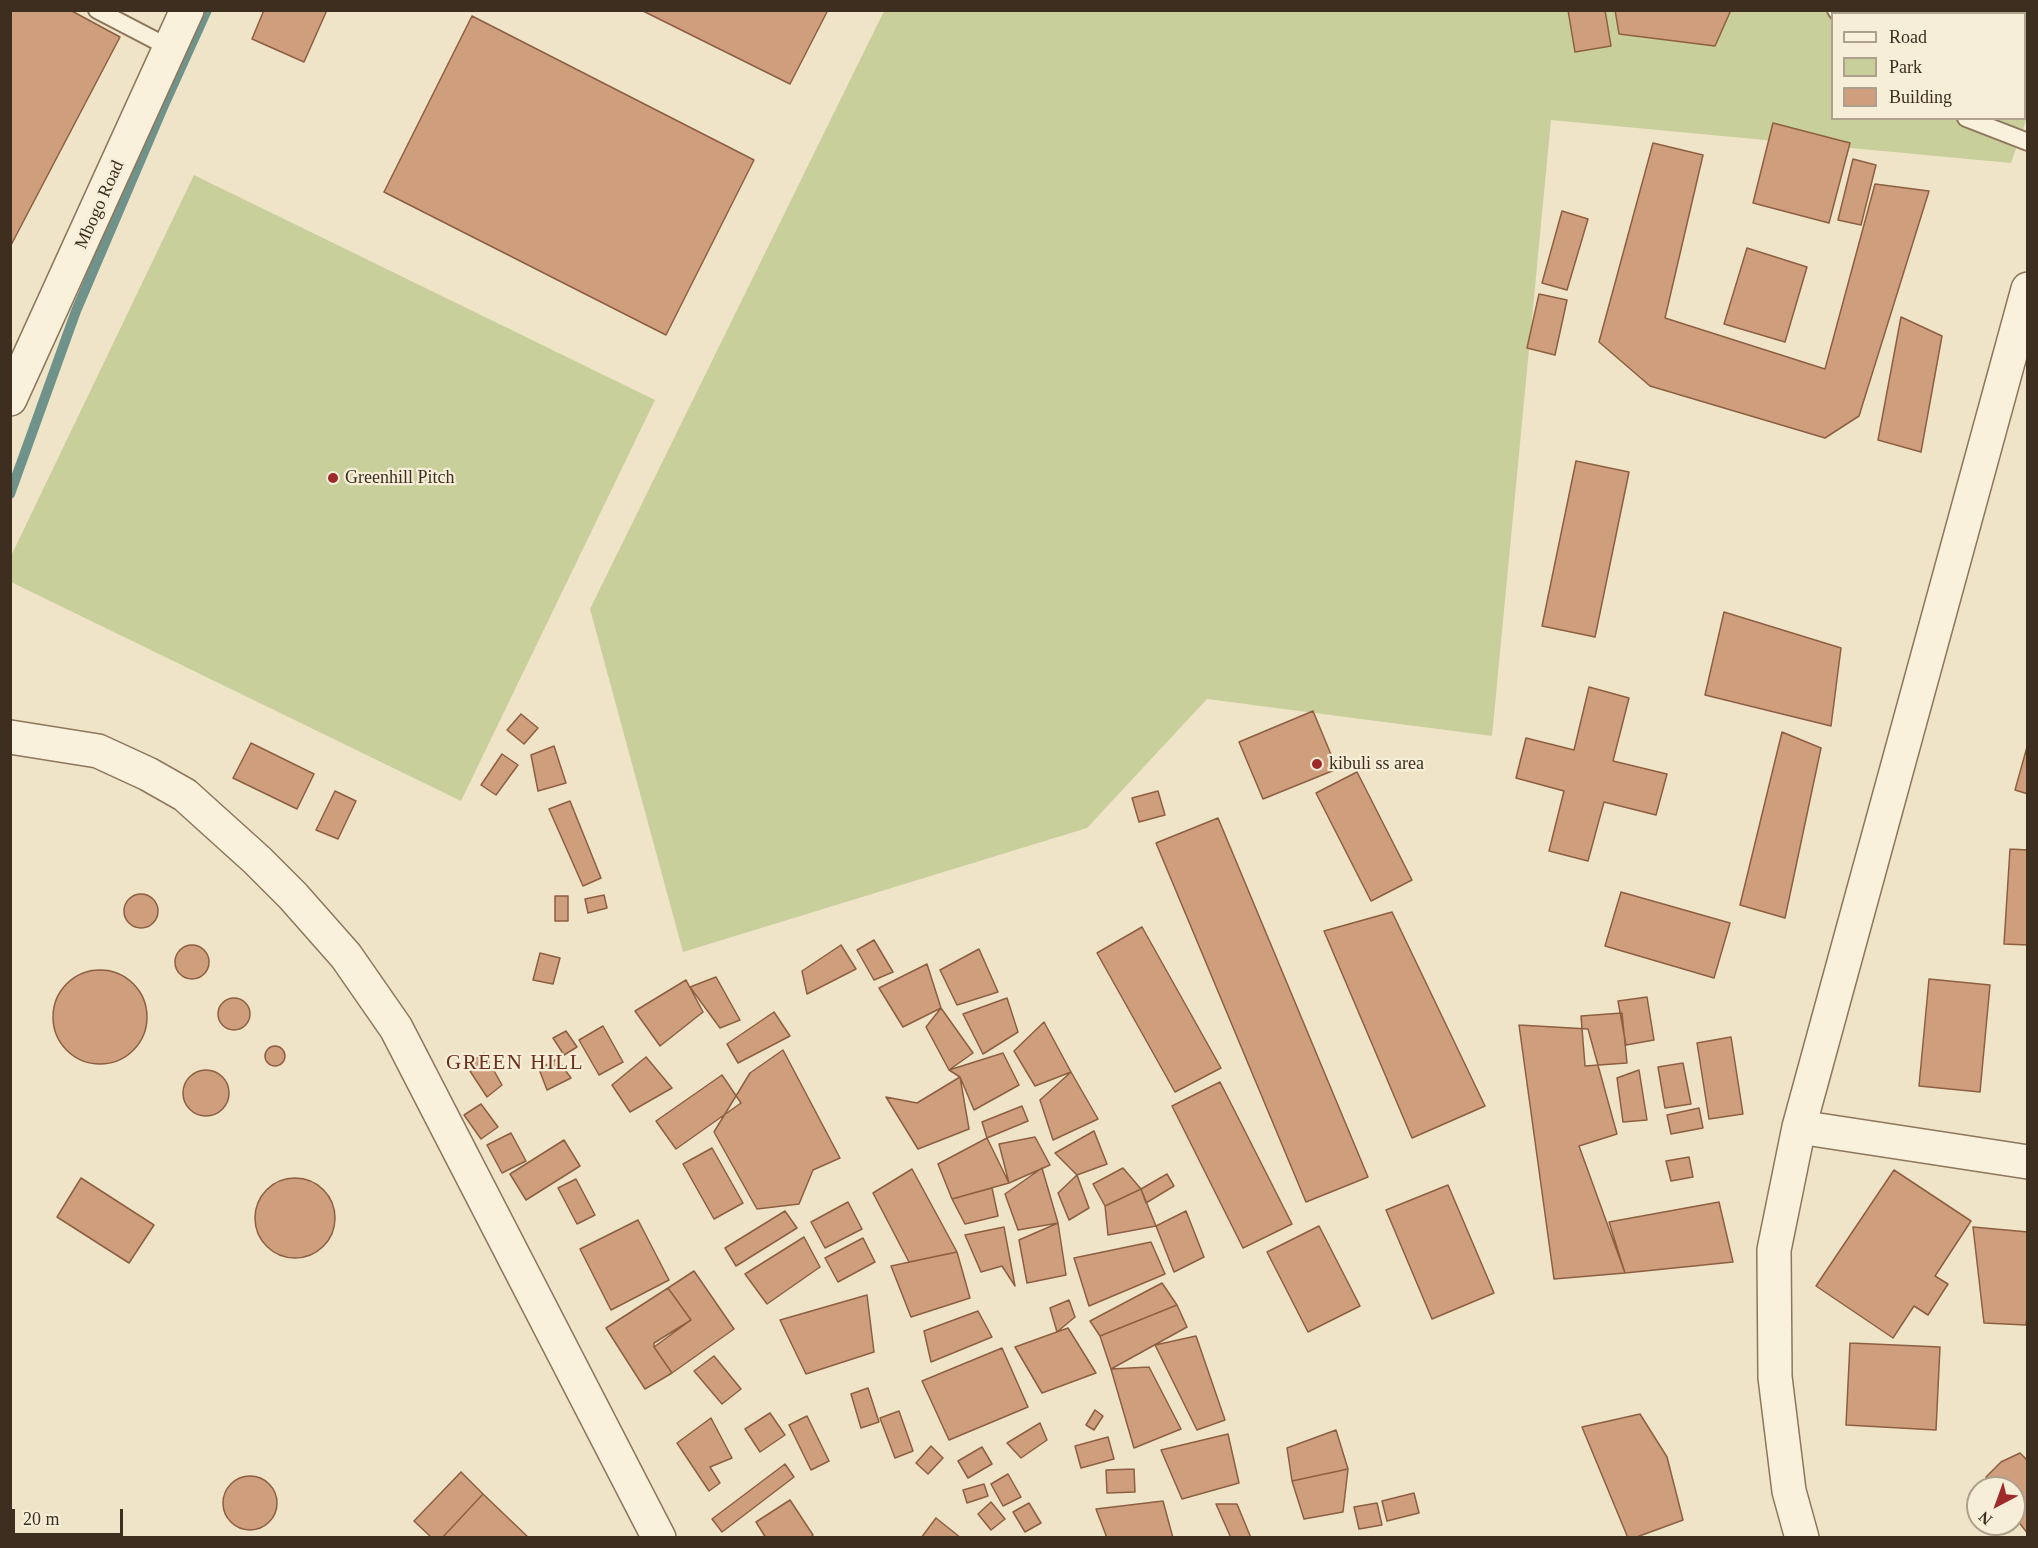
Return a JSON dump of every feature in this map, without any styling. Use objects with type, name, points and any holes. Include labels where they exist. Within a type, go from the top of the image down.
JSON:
[{"type":"street","name":"Mbogo Road","points":[[10,399],[187,10]]},
{"type":"street","points":[[1802,1538],[1789,1491],[1775,1377],[1774,1250],[1799,1126],[2028,289]]},
{"type":"street","points":[[10,737],[98,751],[148,774],[185,795],[293,896],[346,956],[396,1028],[659,1538]]},
{"type":"street","points":[[1799,1126],[2028,1162]]},
{"type":"lane","points":[[97,10],[170,48]]},
{"type":"lane","points":[[1971,120],[2028,142]]},
{"type":"green space","points":[[884,11],[2027,11],[2027,118],[2011,163],[1551,120],[1492,736],[1207,699],[1087,828],[683,952],[590,609]]},
{"type":"green space","name":"Greenhill Pitch","points":[[194,175],[655,400],[461,801],[11,582],[11,556]]},
{"type":"building","points":[[10,10],[70,10],[120,37],[10,247]]},
{"type":"building","points":[[264,10],[327,10],[304,62],[252,39]]},
{"type":"building","points":[[641,10],[828,10],[790,84]]},
{"type":"building","points":[[1568,10],[1605,10],[1611,46],[1575,52]]},
{"type":"building","points":[[1615,10],[1731,10],[1715,46],[1619,34]]},
{"type":"building","points":[[1892,10],[1961,10],[1960,12],[1894,12]]},
{"type":"building","points":[[472,16],[754,160],[666,335],[384,192]]},
{"type":"building","points":[[1773,123],[1850,143],[1829,223],[1753,203]]},
{"type":"building","points":[[1653,143],[1703,155],[1665,318],[1825,369],[1875,184],[1929,191],[1859,416],[1825,438],[1650,386],[1599,342]]},
{"type":"building","points":[[1853,159],[1876,165],[1861,225],[1838,220]]},
{"type":"building","points":[[1562,211],[1588,219],[1567,290],[1542,283]]},
{"type":"building","points":[[1747,248],[1807,267],[1785,342],[1724,324]]},
{"type":"building","points":[[1539,294],[1567,300],[1555,355],[1527,348]]},
{"type":"building","points":[[1901,317],[1942,336],[1921,452],[1878,440]]},
{"type":"building","points":[[1576,461],[1629,472],[1595,637],[1542,626]]},
{"type":"building","points":[[1724,612],[1841,648],[1831,726],[1705,695]]},
{"type":"building","points":[[1589,687],[1629,698],[1613,761],[1667,774],[1656,815],[1604,802],[1588,861],[1549,851],[1564,791],[1516,778],[1526,738],[1574,750]]},
{"type":"building","points":[[1313,711],[1337,769],[1263,799],[1239,742]]},
{"type":"building","points":[[521,714],[538,728],[524,744],[507,730]]},
{"type":"building","points":[[1782,732],[1821,748],[1785,918],[1740,905]]},
{"type":"building","points":[[251,743],[314,774],[297,809],[233,778]]},
{"type":"building","points":[[554,746],[566,783],[538,791],[531,755]]},
{"type":"building","points":[[2028,747],[2028,794],[2015,790]]},
{"type":"building","points":[[502,754],[518,765],[496,795],[481,785]]},
{"type":"building","points":[[1357,772],[1412,880],[1371,901],[1316,793]]},
{"type":"building","points":[[335,791],[356,801],[338,839],[316,830]]},
{"type":"building","points":[[1158,791],[1165,815],[1139,822],[1132,798]]},
{"type":"building","points":[[570,801],[601,878],[583,886],[549,809]]},
{"type":"building","points":[[1218,818],[1368,1177],[1306,1202],[1156,843]]},
{"type":"building","points":[[2010,849],[2028,850],[2028,945],[2004,944]]},
{"type":"building","points":[[1621,892],[1730,923],[1714,978],[1605,946]]},
{"type":"building","points":[[141,894],[153,899],[158,911],[153,923],[141,928],[129,923],[124,911],[129,899]]},
{"type":"building","points":[[604,895],[607,908],[588,913],[585,899]]},
{"type":"building","points":[[555,896],[568,896],[568,921],[555,921]]},
{"type":"building","points":[[1392,912],[1485,1106],[1412,1138],[1324,931]]},
{"type":"building","points":[[1142,927],[1221,1068],[1175,1092],[1097,953]]},
{"type":"building","points":[[874,940],[893,972],[874,980],[857,950]]},
{"type":"building","points":[[192,945],[204,950],[209,962],[204,974],[192,979],[180,974],[175,962],[180,950]]},
{"type":"building","points":[[841,945],[856,969],[807,994],[802,971]]},
{"type":"building","points":[[979,949],[998,992],[957,1005],[940,970]]},
{"type":"building","points":[[540,953],[560,958],[553,984],[533,980]]},
{"type":"building","points":[[927,964],[941,1008],[903,1027],[879,988]]},
{"type":"building","points":[[100,970],[118,974],[133,984],[143,999],[147,1017],[143,1035],[133,1050],[118,1060],[100,1064],[82,1060],[67,1050],[57,1035],[53,1017],[57,999],[67,984],[82,974]]},
{"type":"building","points":[[716,977],[740,1020],[720,1028],[690,987]]},
{"type":"building","points":[[1929,979],[1990,985],[1980,1092],[1919,1086]]},
{"type":"building","points":[[686,980],[703,1012],[660,1046],[635,1011]]},
{"type":"building","points":[[1647,997],[1654,1040],[1626,1045],[1618,1001]]},
{"type":"building","points":[[234,998],[245,1003],[250,1014],[245,1025],[234,1030],[223,1025],[218,1014],[223,1003]]},
{"type":"building","points":[[1007,998],[1018,1032],[983,1054],[963,1014]]},
{"type":"building","points":[[941,1008],[973,1053],[949,1070],[926,1027]]},
{"type":"building","points":[[774,1012],[790,1036],[738,1063],[727,1044]]},
{"type":"building","points":[[1622,1013],[1627,1063],[1585,1066],[1581,1016]]},
{"type":"building","points":[[1044,1022],[1071,1072],[1035,1086],[1014,1051]]},
{"type":"building","points":[[1519,1025],[1588,1029],[1617,1134],[1579,1146],[1625,1273],[1554,1279]]},
{"type":"building","points":[[603,1026],[623,1062],[599,1075],[579,1040]]},
{"type":"building","points":[[566,1031],[577,1047],[564,1055],[553,1038]]},
{"type":"building","points":[[1731,1037],[1743,1114],[1709,1119],[1697,1043]]},
{"type":"building","points":[[275,1046],[282,1049],[285,1056],[282,1063],[275,1066],[268,1063],[265,1056],[268,1049]]},
{"type":"building","points":[[783,1050],[840,1158],[813,1170],[799,1204],[757,1209],[714,1132],[750,1073]]},
{"type":"building","points":[[484,1053],[502,1085],[487,1097],[466,1065]]},
{"type":"building","points":[[1003,1053],[1019,1085],[974,1110],[960,1077],[949,1070]]},
{"type":"building","points":[[646,1057],[672,1088],[630,1112],[612,1085]]},
{"type":"building","points":[[557,1059],[571,1078],[547,1090],[539,1069]]},
{"type":"building","points":[[1683,1063],[1691,1104],[1665,1108],[1658,1067]]},
{"type":"building","points":[[206,1070],[222,1077],[229,1093],[222,1109],[206,1116],[190,1109],[183,1093],[190,1077]]},
{"type":"building","points":[[1639,1070],[1647,1120],[1623,1122],[1617,1078]]},
{"type":"building","points":[[1071,1072],[1098,1119],[1053,1140],[1040,1100]]},
{"type":"building","points":[[722,1075],[741,1103],[676,1149],[656,1121]]},
{"type":"building","points":[[960,1077],[969,1129],[918,1149],[886,1097],[917,1103]]},
{"type":"building","points":[[1220,1082],[1292,1224],[1243,1248],[1172,1106]]},
{"type":"building","points":[[481,1104],[498,1127],[481,1139],[464,1115]]},
{"type":"building","points":[[1022,1106],[1028,1121],[987,1138],[982,1122]]},
{"type":"building","points":[[1699,1108],[1703,1128],[1671,1134],[1667,1115]]},
{"type":"building","points":[[1094,1131],[1107,1164],[1077,1175],[1055,1153]]},
{"type":"building","points":[[511,1133],[526,1161],[502,1173],[487,1145]]},
{"type":"building","points":[[1035,1137],[1050,1165],[1009,1183],[999,1144]]},
{"type":"building","points":[[987,1138],[1009,1183],[952,1199],[938,1164]]},
{"type":"building","points":[[564,1140],[580,1166],[526,1200],[510,1174]]},
{"type":"building","points":[[712,1148],[743,1203],[714,1219],[683,1164]]},
{"type":"building","points":[[1689,1157],[1693,1177],[1671,1181],[1666,1161]]},
{"type":"building","points":[[1042,1168],[1058,1223],[1018,1230],[1005,1194]]},
{"type":"building","points":[[1123,1168],[1141,1189],[1105,1206],[1093,1184]]},
{"type":"building","points":[[912,1169],[957,1252],[909,1262],[873,1193]]},
{"type":"building","points":[[1894,1170],[1971,1221],[1935,1276],[1948,1284],[1928,1315],[1914,1306],[1893,1338],[1816,1286]]},
{"type":"building","points":[[1167,1174],[1174,1186],[1146,1203],[1141,1189]]},
{"type":"building","points":[[1077,1175],[1089,1208],[1069,1220],[1058,1193]]},
{"type":"building","points":[[81,1178],[154,1225],[129,1263],[57,1217]]},
{"type":"building","points":[[295,1178],[310,1181],[323,1190],[332,1203],[335,1218],[332,1233],[323,1246],[310,1255],[295,1258],[280,1255],[267,1246],[258,1233],[255,1218],[258,1203],[267,1190],[280,1181]]},
{"type":"building","points":[[576,1179],[595,1215],[577,1224],[558,1188]]},
{"type":"building","points":[[1448,1185],[1494,1293],[1432,1319],[1386,1210]]},
{"type":"building","points":[[992,1188],[998,1216],[965,1224],[952,1199]]},
{"type":"building","points":[[1141,1189],[1156,1226],[1108,1235],[1105,1206]]},
{"type":"building","points":[[848,1202],[862,1229],[825,1248],[811,1222]]},
{"type":"building","points":[[1719,1202],[1733,1262],[1625,1273],[1609,1222]]},
{"type":"building","points":[[785,1211],[797,1228],[736,1266],[725,1248]]},
{"type":"building","points":[[1186,1211],[1204,1257],[1174,1272],[1156,1226]]},
{"type":"building","points":[[638,1220],[669,1280],[611,1310],[580,1249]]},
{"type":"building","points":[[1058,1223],[1066,1275],[1027,1283],[1019,1240]]},
{"type":"building","points":[[1319,1226],[1360,1306],[1308,1332],[1267,1252]]},
{"type":"building","points":[[1004,1227],[1015,1286],[1002,1266],[981,1272],[965,1235]]},
{"type":"building","points":[[1973,1227],[2028,1232],[2026,1325],[1984,1323]]},
{"type":"building","points":[[804,1237],[820,1267],[767,1304],[745,1274]]},
{"type":"building","points":[[863,1238],[875,1262],[838,1282],[825,1258]]},
{"type":"building","points":[[1151,1242],[1165,1274],[1089,1306],[1074,1258]]},
{"type":"building","points":[[957,1252],[970,1298],[911,1317],[891,1266]]},
{"type":"building","points":[[694,1271],[734,1329],[672,1373],[654,1347],[691,1320],[668,1288]]},
{"type":"building","points":[[1162,1283],[1177,1305],[1100,1336],[1090,1321]]},
{"type":"building","points":[[668,1288],[691,1320],[654,1343],[654,1347],[672,1373],[645,1389],[606,1328]]},
{"type":"building","points":[[867,1295],[874,1352],[806,1374],[780,1320]]},
{"type":"building","points":[[1069,1300],[1075,1317],[1057,1332],[1050,1308]]},
{"type":"building","points":[[1177,1305],[1187,1327],[1111,1369],[1100,1336]]},
{"type":"building","points":[[978,1311],[992,1337],[931,1362],[924,1331]]},
{"type":"building","points":[[1068,1328],[1096,1373],[1042,1393],[1015,1347]]},
{"type":"building","points":[[1196,1336],[1225,1420],[1197,1430],[1155,1345]]},
{"type":"building","points":[[1850,1343],[1940,1347],[1936,1430],[1846,1425]]},
{"type":"building","points":[[1002,1348],[1028,1407],[949,1440],[922,1381]]},
{"type":"building","points":[[714,1356],[741,1389],[722,1404],[694,1371]]},
{"type":"building","points":[[1149,1367],[1181,1429],[1134,1448],[1111,1369]]},
{"type":"building","points":[[868,1388],[879,1422],[861,1428],[851,1394]]},
{"type":"building","points":[[1095,1410],[1103,1416],[1094,1430],[1086,1425]]},
{"type":"building","points":[[899,1411],[913,1451],[895,1458],[880,1418]]},
{"type":"building","points":[[770,1413],[785,1435],[760,1452],[745,1429]]},
{"type":"building","points":[[1640,1414],[1667,1457],[1683,1520],[1634,1538],[1628,1538],[1582,1427]]},
{"type":"building","points":[[807,1416],[829,1461],[811,1470],[789,1425]]},
{"type":"building","points":[[711,1418],[732,1458],[710,1467],[720,1483],[709,1491],[677,1443]]},
{"type":"building","points":[[1040,1423],[1047,1440],[1021,1458],[1007,1443]]},
{"type":"building","points":[[1336,1430],[1348,1469],[1292,1481],[1287,1448]]},
{"type":"building","points":[[1228,1434],[1239,1483],[1182,1499],[1161,1450]]},
{"type":"building","points":[[1108,1437],[1114,1459],[1081,1468],[1075,1446]]},
{"type":"building","points":[[931,1446],[943,1458],[928,1474],[916,1463]]},
{"type":"building","points":[[982,1447],[992,1464],[968,1478],[958,1461]]},
{"type":"building","points":[[2020,1453],[2028,1461],[2028,1534],[2026,1531],[2026,1476],[1987,1476],[2001,1462]]},
{"type":"building","points":[[785,1464],[794,1477],[722,1532],[712,1519]]},
{"type":"building","points":[[1134,1469],[1135,1492],[1107,1493],[1106,1470]]},
{"type":"building","points":[[1348,1469],[1343,1512],[1304,1519],[1292,1481]]},
{"type":"building","points":[[461,1472],[483,1494],[442,1538],[432,1538],[414,1521]]},
{"type":"building","points":[[1008,1474],[1021,1497],[1003,1506],[991,1484]]},
{"type":"building","points":[[245,1476],[255,1476],[265,1480],[273,1488],[277,1503],[273,1518],[265,1526],[255,1530],[245,1530],[235,1526],[227,1518],[223,1508],[223,1498],[227,1488],[235,1480]]},
{"type":"building","points":[[984,1484],[988,1496],[967,1503],[963,1490]]},
{"type":"building","points":[[1414,1493],[1419,1513],[1387,1521],[1382,1501]]},
{"type":"building","points":[[483,1494],[529,1538],[442,1538]]},
{"type":"building","points":[[790,1500],[813,1535],[810,1538],[766,1538],[756,1522]]},
{"type":"building","points":[[1163,1501],[1173,1538],[1107,1538],[1096,1509]]},
{"type":"building","points":[[991,1502],[1005,1519],[991,1530],[978,1514]]},
{"type":"building","points":[[1029,1503],[1041,1523],[1025,1532],[1013,1512]]},
{"type":"building","points":[[1377,1503],[1382,1525],[1359,1529],[1354,1507]]},
{"type":"building","points":[[1216,1504],[1237,1504],[1251,1538],[1231,1538]]},
{"type":"building","points":[[936,1518],[961,1538],[921,1538]]},
{"type":"waterway","points":[[10,494],[76,311],[207,10]]},
{"type":"place","name":"Greenhill Pitch","points":[[333,478]]},
{"type":"place","name":"kibuli ss area","points":[[1317,764]]},
{"type":"district","name":"GREEN HILL","points":[[515,1063]]}]
